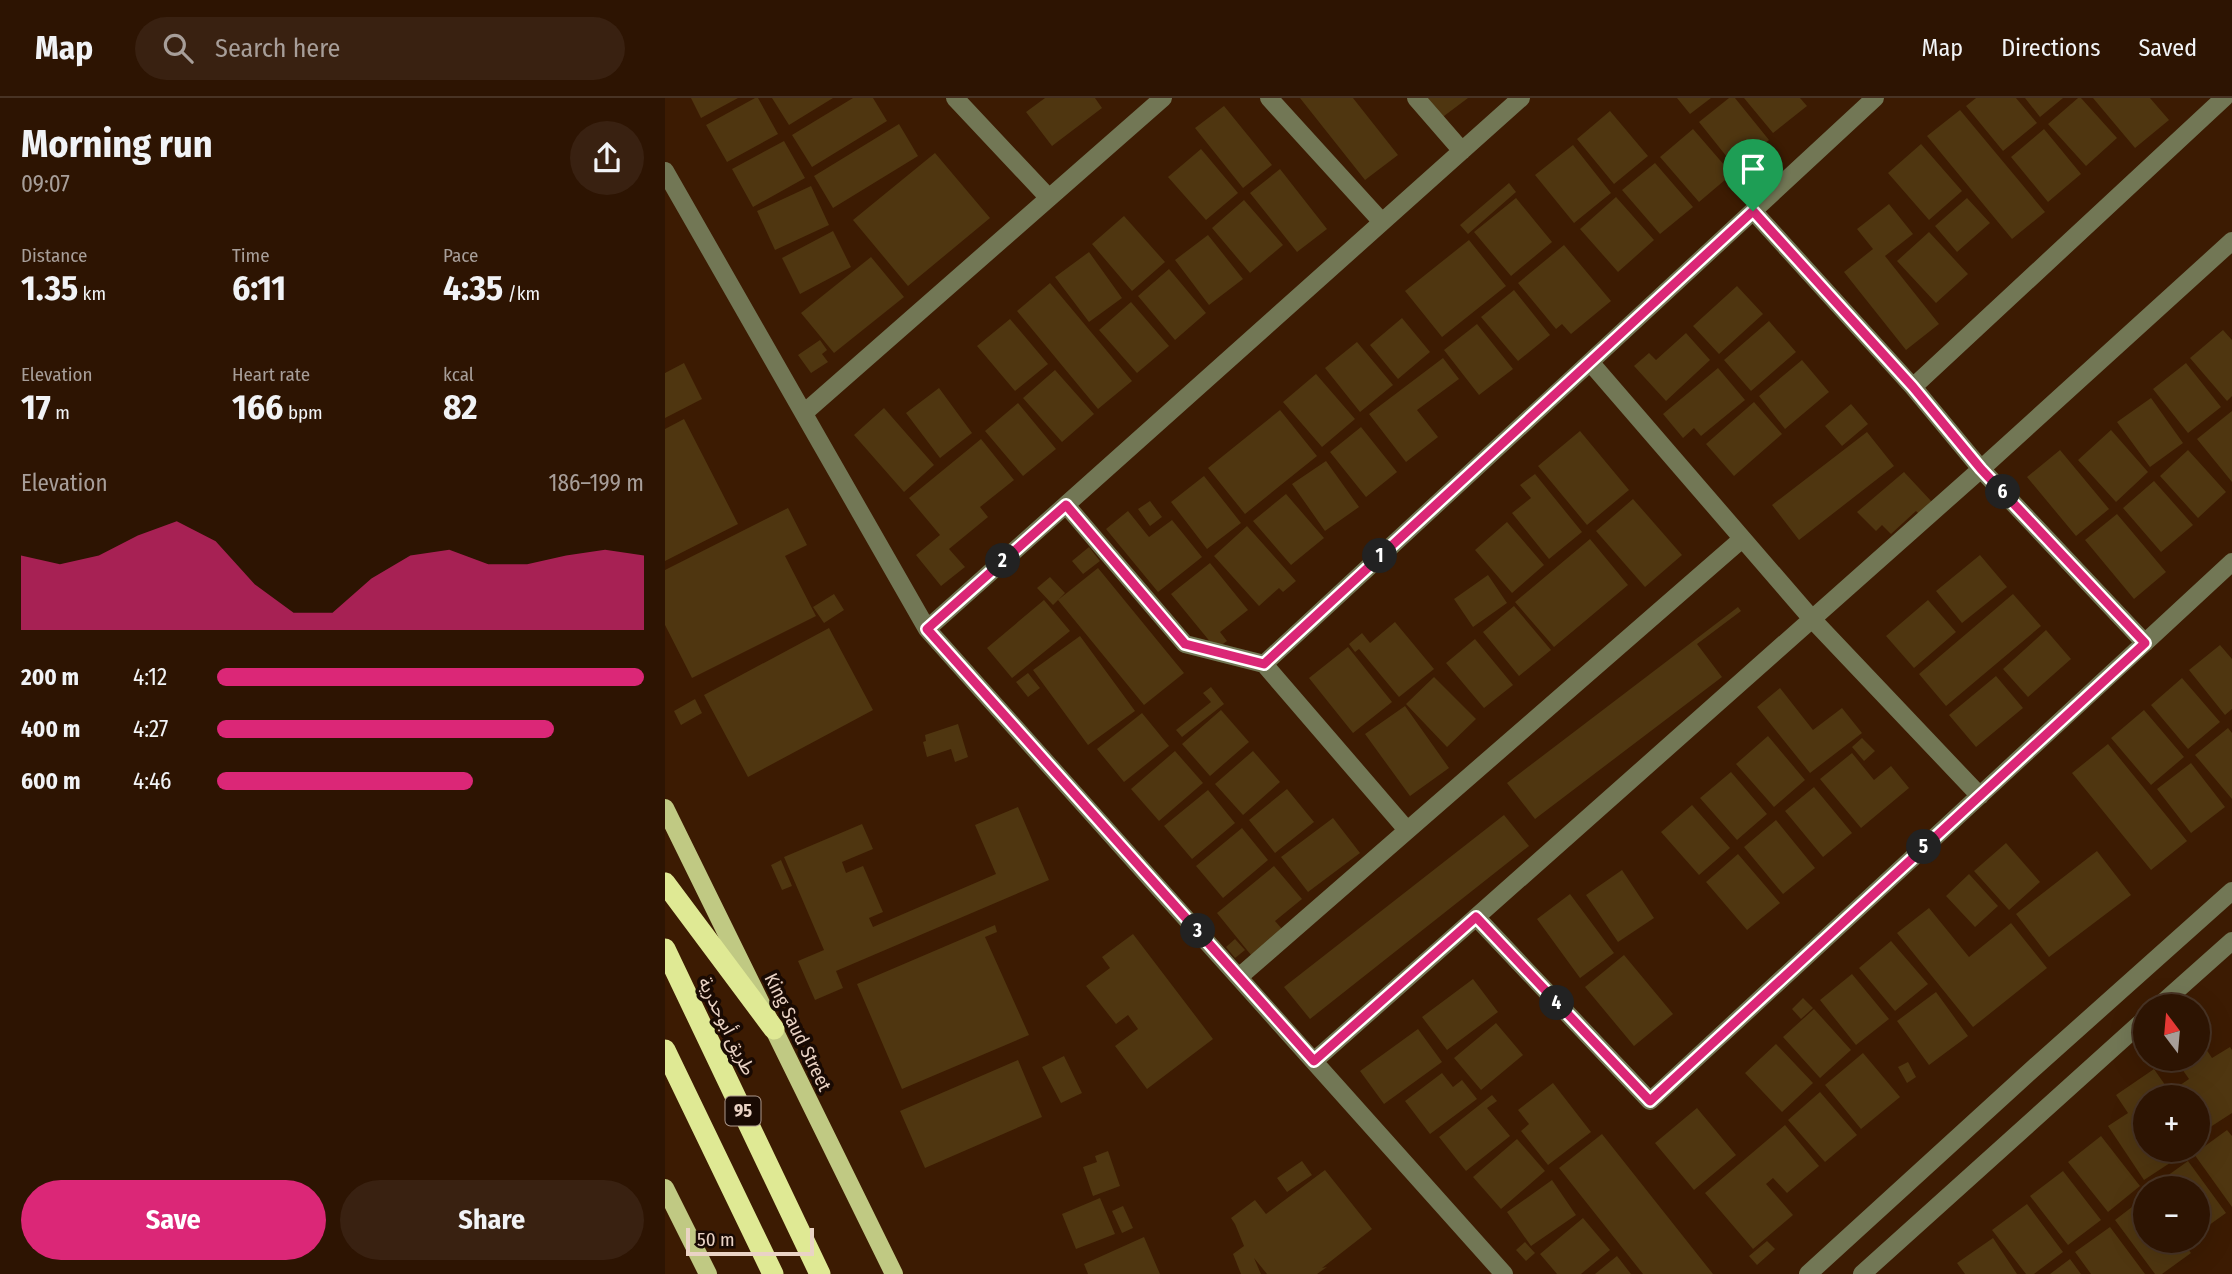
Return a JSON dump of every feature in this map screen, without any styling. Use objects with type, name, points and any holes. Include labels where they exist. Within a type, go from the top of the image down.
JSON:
[{"type":"highway","points":[[665,883],[774,1029]]},
{"type":"highway","name":"طريق أبوحدرية","points":[[665,949],[820,1274]]},
{"type":"highway","name":"95","points":[[665,1050],[773,1274]]},
{"type":"main road","name":"King Saud Street","points":[[665,808],[894,1274]]},
{"type":"main road","points":[[665,1188],[708,1274]]},
{"type":"street","points":[[955,98],[1049,198]]},
{"type":"street","points":[[804,413],[1163,98]]},
{"type":"street","points":[[1269,98],[1382,222]]},
{"type":"street","points":[[1416,98],[1462,151]]},
{"type":"street","points":[[927,629],[1521,98]]},
{"type":"street","points":[[1264,664],[1875,98]]},
{"type":"street","points":[[1913,387],[2224,98]]},
{"type":"street","points":[[665,171],[927,629],[1504,1274]]},
{"type":"street","points":[[1753,211],[1913,387],[1981,469],[2145,643]]},
{"type":"street","points":[[1314,1061],[1981,469],[2232,241]]},
{"type":"street","points":[[1590,362],[1812,619],[1980,796]]},
{"type":"street","points":[[1066,505],[1185,644],[1264,664],[1407,830]]},
{"type":"street","points":[[1239,977],[1742,539]]},
{"type":"street","points":[[1476,917],[1650,1101],[2232,562]]},
{"type":"street","points":[[1808,1274],[2232,891]]},
{"type":"street","points":[[2172,994],[2232,941]]},
{"type":"street","points":[[1862,1274],[2133,1030]]},
{"type":"building","points":[[691,98],[738,98],[701,118]]},
{"type":"building","points":[[758,98],[778,134],[727,162],[706,125]]},
{"type":"building","points":[[772,98],[833,98],[789,125]]},
{"type":"building","points":[[853,98],[873,98],[887,121],[812,167],[792,135]]},
{"type":"building","points":[[1045,98],[1095,98],[1102,108],[1052,146],[1026,112]]},
{"type":"building","points":[[1300,98],[1353,98],[1398,155],[1365,180]]},
{"type":"building","points":[[1424,98],[1468,98],[1440,119]]},
{"type":"building","points":[[1677,98],[1711,98],[1690,114]]},
{"type":"building","points":[[1729,98],[1735,98],[1769,140],[1735,167],[1699,122]]},
{"type":"building","points":[[1744,98],[1800,98],[1807,106],[1773,133]]},
{"type":"building","points":[[1976,98],[2016,98],[2037,123],[2003,151],[1966,106]]},
{"type":"building","points":[[2025,98],[2063,98],[2040,117]]},
{"type":"building","points":[[2081,98],[2117,138],[2086,166],[2048,124]]},
{"type":"building","points":[[2093,98],[2150,98],[2169,120],[2135,148]]},
{"type":"building","points":[[1224,106],[1272,165],[1243,188],[1195,128]]},
{"type":"building","points":[[1960,110],[2045,212],[2012,239],[1927,136]]},
{"type":"building","points":[[1610,111],[1648,156],[1614,184],[1577,139]]},
{"type":"building","points":[[899,124],[918,156],[833,208],[814,176]]},
{"type":"building","points":[[1693,129],[1732,174],[1699,202],[1660,157]]},
{"type":"building","points":[[2044,129],[2081,174],[2048,202],[2011,157]]},
{"type":"building","points":[[784,141],[805,178],[753,207],[732,169]]},
{"type":"building","points":[[1921,144],[1962,191],[1929,220],[1888,173]]},
{"type":"building","points":[[1573,145],[1611,193],[1574,223],[1535,175]]},
{"type":"building","points":[[1201,149],[1238,193],[1206,220],[1168,177]]},
{"type":"building","points":[[935,153],[990,218],[908,286],[853,220]]},
{"type":"building","points":[[1655,163],[1693,207],[1660,234],[1622,190]]},
{"type":"building","points":[[1280,169],[1327,229],[1297,252],[1250,193]]},
{"type":"building","points":[[1509,183],[1516,192],[1468,234],[1460,225]]},
{"type":"building","points":[[811,186],[829,225],[775,250],[757,211]]},
{"type":"building","points":[[1616,197],[1654,240],[1618,272],[1580,229]]},
{"type":"building","points":[[1516,198],[1552,242],[1511,276],[1474,232]]},
{"type":"building","points":[[1967,198],[1990,223],[1957,252],[1935,226]]},
{"type":"building","points":[[1244,200],[1283,245],[1250,273],[1212,228]]},
{"type":"building","points":[[1889,204],[1913,234],[1885,256],[1939,324],[1906,350],[1844,272],[1873,249],[1857,229]]},
{"type":"building","points":[[1124,216],[1165,262],[1132,291],[1092,244]]},
{"type":"building","points":[[833,231],[851,267],[800,294],[782,258]]},
{"type":"building","points":[[1929,232],[1968,274],[1936,303],[1897,261]]},
{"type":"building","points":[[1208,235],[1243,279],[1209,305],[1175,260]]},
{"type":"building","points":[[1469,240],[1506,286],[1442,337],[1405,291]]},
{"type":"building","points":[[1564,245],[1611,301],[1571,334],[1562,324],[1556,329],[1518,283]]},
{"type":"building","points":[[1089,252],[1122,298],[1089,322],[1055,277]]},
{"type":"building","points":[[871,257],[904,297],[834,353],[801,313]]},
{"type":"building","points":[[1169,269],[1206,313],[1175,340],[1138,296]]},
{"type":"building","points":[[1050,283],[1132,381],[1098,409],[1017,311]]},
{"type":"building","points":[[1737,286],[1763,314],[1719,354],[1693,326]]},
{"type":"building","points":[[1514,290],[1550,335],[1518,361],[1481,317]]},
{"type":"building","points":[[1131,302],[1169,346],[1137,373],[1099,330]]},
{"type":"building","points":[[1402,318],[1430,352],[1398,379],[1370,345]]},
{"type":"building","points":[[1010,319],[1048,364],[1015,391],[977,346]]},
{"type":"building","points":[[1769,321],[1796,352],[1751,391],[1724,360]]},
{"type":"building","points":[[1477,324],[1513,369],[1479,395],[1444,350]]},
{"type":"building","points":[[2223,330],[2232,340],[2232,396],[2227,401],[2190,358]]},
{"type":"building","points":[[1686,333],[1710,360],[1666,401],[1634,366],[1649,353],[1656,360]]},
{"type":"building","points":[[820,340],[827,350],[822,354],[828,362],[811,373],[798,355]]},
{"type":"building","points":[[1357,342],[1393,385],[1360,412],[1325,368]]},
{"type":"building","points":[[1443,358],[1459,379],[1417,410],[1438,437],[1406,462],[1369,414]]},
{"type":"building","points":[[1802,360],[1829,392],[1785,429],[1759,396]]},
{"type":"building","points":[[684,363],[702,399],[665,418],[665,373]]},
{"type":"building","points":[[2186,363],[2221,407],[2188,433],[2153,389]]},
{"type":"building","points":[[1718,368],[1745,400],[1701,436],[1694,428],[1683,438],[1663,414]]},
{"type":"building","points":[[1055,370],[1094,414],[1062,442],[1023,398]]},
{"type":"building","points":[[1316,374],[1355,419],[1322,447],[1283,402]]},
{"type":"building","points":[[939,388],[972,433],[940,458],[906,413]]},
{"type":"building","points":[[2151,398],[2183,443],[2150,467],[2117,422]]},
{"type":"building","points":[[1754,402],[1782,434],[1734,476],[1706,444]]},
{"type":"building","points":[[1018,403],[1056,449],[1023,476],[985,431]]},
{"type":"building","points":[[1851,404],[1868,424],[1842,446],[1825,426]]},
{"type":"building","points":[[884,408],[934,465],[904,492],[854,435]]},
{"type":"building","points":[[1280,410],[1317,456],[1245,514],[1208,468]]},
{"type":"building","points":[[2232,411],[2232,482],[2197,439]]},
{"type":"building","points":[[684,419],[738,524],[665,561],[665,429]]},
{"type":"building","points":[[1361,427],[1397,472],[1366,497],[1330,452]]},
{"type":"building","points":[[2111,430],[2148,472],[2116,502],[2078,460]]},
{"type":"building","points":[[1580,431],[1629,490],[1587,525],[1538,466]]},
{"type":"building","points":[[1867,432],[1894,466],[1799,540],[1772,505]]},
{"type":"building","points":[[981,439],[1014,480],[980,507],[988,517],[949,549],[965,567],[941,586],[916,555],[940,535],[909,498]]},
{"type":"building","points":[[2060,450],[2109,509],[2076,536],[2027,477]]},
{"type":"building","points":[[2188,450],[2226,492],[2198,518],[2160,476]]},
{"type":"building","points":[[1326,461],[1359,507],[1325,531],[1292,484]]},
{"type":"building","points":[[1904,472],[1932,502],[1919,514],[1916,511],[1891,534],[1882,525],[1876,531],[1857,512]]},
{"type":"building","points":[[1535,474],[1582,532],[1549,559],[1512,513],[1531,498],[1520,485]]},
{"type":"building","points":[[1204,476],[1241,523],[1207,549],[1171,502]]},
{"type":"building","points":[[2154,481],[2193,525],[2161,552],[2123,508]]},
{"type":"building","points":[[1286,494],[1324,538],[1291,565],[1253,521]]},
{"type":"building","points":[[1633,499],[1682,555],[1645,587],[1596,531]]},
{"type":"building","points":[[1150,501],[1162,517],[1150,526],[1138,509]]},
{"type":"building","points":[[788,508],[807,545],[785,556],[816,616],[692,678],[665,625],[665,570]]},
{"type":"building","points":[[1128,511],[1149,537],[1172,520],[1202,557],[1158,592],[1106,529]]},
{"type":"building","points":[[2117,514],[2166,572],[2134,599],[2085,540]]},
{"type":"building","points":[[1507,522],[1544,565],[1512,593],[1475,550]]},
{"type":"building","points":[[1247,526],[1296,581],[1283,592],[1279,588],[1259,606],[1214,556]]},
{"type":"building","points":[[1590,539],[1628,585],[1554,647],[1515,602]]},
{"type":"building","points":[[1089,547],[1100,561],[1083,574],[1072,561]]},
{"type":"building","points":[[1980,555],[2007,587],[1962,623],[1936,591]]},
{"type":"building","points":[[1210,563],[1248,610],[1220,632],[1227,641],[1216,649],[1171,594]]},
{"type":"building","points":[[1098,568],[1184,673],[1144,705],[1058,600]]},
{"type":"building","points":[[1488,575],[1507,603],[1473,627],[1454,599]]},
{"type":"building","points":[[1050,577],[1065,593],[1053,605],[1037,588]]},
{"type":"building","points":[[834,594],[844,610],[824,623],[813,607]]},
{"type":"building","points":[[2013,594],[2041,626],[1946,706],[1919,674]]},
{"type":"building","points":[[1044,600],[1070,631],[1012,678],[987,648]]},
{"type":"building","points":[[1928,600],[1956,632],[1914,668],[1886,636]]},
{"type":"building","points":[[1514,606],[1551,650],[1519,676],[1483,632]]},
{"type":"building","points":[[1738,607],[1741,611],[1697,644],[1722,677],[1535,819],[1507,783]]},
{"type":"building","points":[[1395,622],[1434,669],[1399,697],[1359,649],[1355,652],[1349,644],[1362,633],[1370,643]]},
{"type":"building","points":[[829,628],[873,710],[748,777],[704,695]]},
{"type":"building","points":[[2046,630],[2071,659],[2028,697],[2003,669]]},
{"type":"building","points":[[1080,636],[1135,711],[1088,745],[1033,670]]},
{"type":"building","points":[[1475,639],[1513,685],[1484,708],[1446,663]]},
{"type":"building","points":[[2220,645],[2232,659],[2232,709],[2225,715],[2189,670]]},
{"type":"building","points":[[1348,647],[1392,702],[1353,733],[1309,678]]},
{"type":"building","points":[[1028,673],[1040,688],[1028,697],[1016,682]]},
{"type":"building","points":[[1996,676],[2023,708],[1976,747],[1949,715]]},
{"type":"building","points":[[1434,677],[1476,719],[1447,747],[1406,704]]},
{"type":"building","points":[[2182,678],[2220,722],[2188,749],[2151,705]]},
{"type":"building","points":[[1211,687],[1224,704],[1182,737],[1176,730],[1211,702],[1203,693]]},
{"type":"building","points":[[1780,688],[1813,730],[1842,708],[1862,733],[1810,773],[1757,707]]},
{"type":"building","points":[[695,699],[702,713],[681,725],[674,711]]},
{"type":"building","points":[[1405,706],[1449,768],[1410,796],[1365,734]]},
{"type":"building","points":[[1221,710],[1249,742],[1210,776],[1182,744]]},
{"type":"building","points":[[2144,710],[2184,757],[2151,785],[2111,738]]},
{"type":"building","points":[[1142,713],[1169,746],[1124,782],[1097,749]]},
{"type":"building","points":[[958,724],[968,757],[955,762],[951,749],[927,757],[923,742],[926,741],[925,735]]},
{"type":"building","points":[[2228,728],[2232,733],[2232,799],[2195,755]]},
{"type":"building","points":[[1768,736],[1805,780],[1774,807],[1736,764]]},
{"type":"building","points":[[1862,738],[1875,751],[1864,761],[1852,747]]},
{"type":"building","points":[[2108,744],[2187,841],[2151,870],[2072,773]]},
{"type":"building","points":[[1175,751],[1203,783],[1159,821],[1131,789]]},
{"type":"building","points":[[1253,751],[1280,782],[1243,815],[1215,784]]},
{"type":"building","points":[[1852,753],[1874,780],[1891,766],[1909,788],[1861,828],[1820,779]]},
{"type":"building","points":[[2191,763],[2225,807],[2191,833],[2157,789]]},
{"type":"building","points":[[1731,772],[1767,814],[1737,840],[1700,798]]},
{"type":"building","points":[[1814,787],[1852,833],[1823,857],[1785,811]]},
{"type":"building","points":[[1287,789],[1314,822],[1275,853],[1249,820]]},
{"type":"building","points":[[1208,790],[1235,823],[1192,859],[1164,826]]},
{"type":"building","points":[[1692,805],[1730,848],[1699,875],[1661,832]]},
{"type":"building","points":[[1018,807],[1049,880],[836,971],[843,988],[815,1000],[798,961],[824,950],[784,857],[862,824],[873,849],[842,862],[846,873],[863,866],[883,912],[869,918],[873,927],[996,874],[975,825]]},
{"type":"building","points":[[1504,815],[1529,846],[1310,1019],[1284,987]]},
{"type":"building","points":[[1333,818],[1360,853],[1308,892],[1281,857]]},
{"type":"building","points":[[1776,820],[1815,868],[1783,894],[1744,847]]},
{"type":"building","points":[[1242,828],[1268,860],[1223,898],[1196,866]]},
{"type":"building","points":[[2006,843],[2040,882],[2009,910],[1974,871]]},
{"type":"building","points":[[2097,851],[2131,895],[2049,957],[2016,914]]},
{"type":"building","points":[[1738,854],[1780,903],[1747,930],[1706,882]]},
{"type":"building","points":[[781,860],[792,886],[782,890],[771,865]]},
{"type":"building","points":[[1274,866],[1302,899],[1275,921],[1282,929],[1251,955],[1217,913]]},
{"type":"building","points":[[1622,870],[1654,918],[1618,942],[1586,895]]},
{"type":"building","points":[[1969,874],[1998,906],[1975,927],[1946,896]]},
{"type":"building","points":[[1570,894],[1614,953],[1580,978],[1537,919]]},
{"type":"building","points":[[1929,908],[1969,957],[2011,923],[2047,968],[1973,1027],[1897,933]]},
{"type":"building","points":[[995,925],[997,932],[985,937],[1029,1035],[902,1089],[857,984]]},
{"type":"building","points":[[1133,934],[1213,1039],[1147,1089],[1115,1046],[1138,1029],[1128,1015],[1116,1024],[1086,986],[1110,968],[1102,957]]},
{"type":"building","points":[[1235,939],[1245,950],[1235,958],[1226,947]]},
{"type":"building","points":[[1891,941],[1928,984],[1895,1011],[1859,968]]},
{"type":"building","points":[[1624,955],[1673,1014],[1634,1046],[1585,987]]},
{"type":"building","points":[[1852,974],[1889,1019],[1856,1045],[1820,1000]]},
{"type":"building","points":[[1473,979],[1498,1012],[1447,1050],[1422,1017]]},
{"type":"building","points":[[1936,992],[1968,1036],[1929,1065],[1897,1021]]},
{"type":"building","points":[[1803,998],[1813,1008],[1801,1019],[1792,1009]]},
{"type":"building","points":[[1814,1009],[1851,1050],[1820,1078],[1783,1037]]},
{"type":"building","points":[[1496,1023],[1523,1055],[1481,1090],[1454,1058]]},
{"type":"building","points":[[1418,1029],[1442,1062],[1384,1104],[1360,1071]]},
{"type":"building","points":[[1776,1044],[1813,1083],[1782,1112],[1745,1073]]},
{"type":"building","points":[[2230,1047],[2232,1113],[2210,1127],[2210,1085],[2180,1085],[2189,1079],[2183,1071],[2210,1071],[2210,1055],[2212,1058]]},
{"type":"building","points":[[1863,1053],[1900,1097],[1861,1129],[1825,1085]]},
{"type":"building","points":[[1064,1056],[1082,1093],[1061,1103],[1042,1067]]},
{"type":"building","points":[[1018,1060],[1042,1117],[925,1168],[900,1111]]},
{"type":"building","points":[[1908,1062],[1916,1077],[1907,1083],[1898,1067]]},
{"type":"building","points":[[2151,1071],[2155,1071],[2165,1085],[2133,1085],[2133,1162],[2171,1162],[2150,1176],[2141,1176],[2108,1126],[2128,1113],[2116,1095]]},
{"type":"building","points":[[1442,1073],[1453,1087],[1462,1080],[1477,1099],[1430,1134],[1405,1101]]},
{"type":"building","points":[[1553,1083],[1591,1132],[1548,1165],[1521,1131],[1529,1124],[1518,1110]]},
{"type":"building","points":[[1820,1092],[1857,1135],[1825,1162],[1788,1120]]},
{"type":"building","points":[[1492,1095],[1497,1101],[1487,1108],[1510,1136],[1466,1171],[1439,1137]]},
{"type":"building","points":[[1697,1108],[1736,1155],[1694,1190],[1655,1143]]},
{"type":"building","points":[[1785,1125],[1819,1166],[1787,1193],[1773,1178],[1766,1184],[1793,1215],[1753,1249],[1705,1193]]},
{"type":"building","points":[[2227,1130],[2232,1136],[2232,1207],[2200,1162],[2210,1162],[2210,1142]]},
{"type":"building","points":[[1602,1134],[1713,1274],[1643,1274],[1559,1168]]},
{"type":"building","points":[[2101,1136],[2133,1177],[2133,1192],[2108,1212],[2068,1162]]},
{"type":"building","points":[[1517,1139],[1545,1171],[1501,1209],[1473,1177]]},
{"type":"building","points":[[1108,1151],[1120,1186],[1093,1196],[1083,1167],[1097,1162],[1095,1156]]},
{"type":"building","points":[[1302,1161],[1312,1175],[1287,1192],[1277,1178]]},
{"type":"building","points":[[2189,1162],[2199,1176],[2167,1176]]},
{"type":"building","points":[[1325,1170],[1372,1229],[1317,1274],[1267,1274],[1254,1258],[1261,1274],[1241,1274],[1233,1254],[1244,1246],[1231,1218],[1255,1200],[1266,1214]]},
{"type":"building","points":[[2063,1171],[2101,1220],[2068,1245],[2030,1196]]},
{"type":"building","points":[[1552,1180],[1576,1215],[1531,1246],[1507,1212]]},
{"type":"building","points":[[2210,1191],[2226,1213],[2210,1224]]},
{"type":"building","points":[[1100,1198],[1115,1234],[1076,1249],[1062,1214]]},
{"type":"building","points":[[2027,1204],[2063,1252],[2034,1274],[2026,1274],[1992,1230]]},
{"type":"building","points":[[1123,1206],[1133,1228],[1122,1233],[1112,1211]]},
{"type":"building","points":[[2133,1206],[2133,1244],[2115,1220]]},
{"type":"building","points":[[1583,1218],[1610,1250],[1581,1274],[1557,1274],[1540,1254]]},
{"type":"building","points":[[2110,1227],[2145,1274],[2091,1274],[2075,1252]]},
{"type":"building","points":[[1144,1237],[1160,1274],[1088,1274],[1084,1264]]},
{"type":"building","points":[[1993,1238],[2017,1274],[1965,1274],[1957,1263]]},
{"type":"building","points":[[1767,1241],[1775,1249],[1757,1265],[1749,1256]]},
{"type":"building","points":[[1525,1242],[1535,1253],[1526,1261],[1516,1250]]},
{"type":"building","points":[[2139,1253],[2191,1253],[2162,1274],[2155,1274]]},
{"type":"building","points":[[1617,1256],[1631,1274],[1595,1274]]},
{"type":"building","points":[[2070,1259],[2081,1274],[2050,1274]]},
{"type":"route","points":[[1753,211],[1913,387],[1981,469],[2145,643],[1650,1101],[1476,917],[1314,1061],[927,629],[1066,505],[1185,644],[1264,664],[1753,211]]}]
